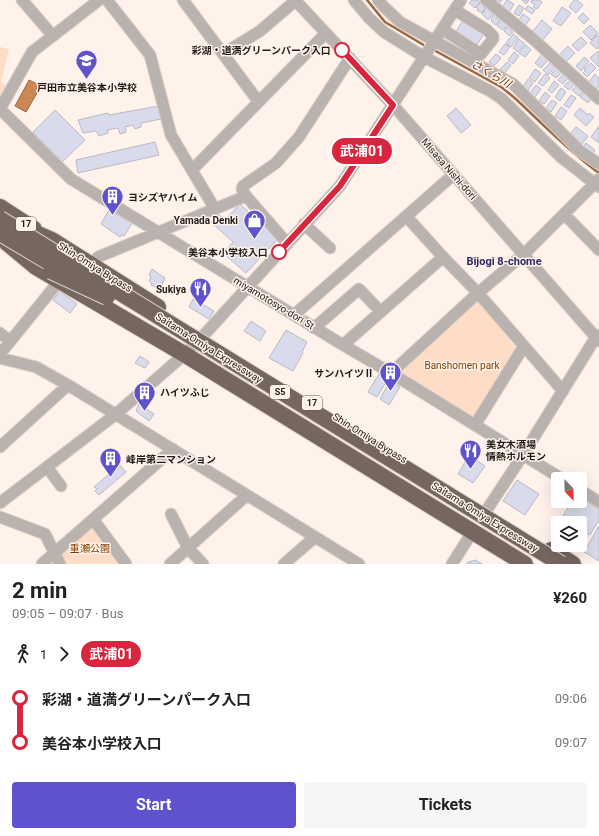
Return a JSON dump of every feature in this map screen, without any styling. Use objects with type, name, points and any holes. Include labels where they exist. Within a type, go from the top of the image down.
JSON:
[{"type":"highway","name":"17","points":[[0,207],[52,240]]},
{"type":"highway","points":[[0,213],[63,251],[110,293]]},
{"type":"highway","name":"Shin-Omiya Bypass","points":[[0,218],[52,240],[203,336],[573,564]]},
{"type":"highway","name":"Saitama-Omiya Expressway","points":[[0,218],[110,293],[542,564]]},
{"type":"highway","name":"Saitama-Omiya Expressway","points":[[0,233],[110,293],[561,564]]},
{"type":"highway","name":"17","points":[[0,237],[36,267]]},
{"type":"highway","points":[[0,240],[50,271],[110,293]]},
{"type":"highway","name":"17","points":[[0,247],[184,354],[525,564]]},
{"type":"street","points":[[22,0],[53,36]]},
{"type":"street","points":[[0,109],[32,52],[99,0]]},
{"type":"street","points":[[107,0],[150,55],[171,135],[215,209]]},
{"type":"street","points":[[183,0],[258,101]]},
{"type":"street","points":[[223,54],[260,31],[295,0]]},
{"type":"street","name":"Misasa Nishi-dori","points":[[295,0],[393,105],[598,338]]},
{"type":"street","points":[[354,0],[369,18],[384,32],[429,48],[513,84],[580,151],[599,164]]},
{"type":"street","points":[[378,0],[429,48],[502,99],[562,158],[598,182],[524,254],[478,293],[391,373]]},
{"type":"street","points":[[0,503],[116,414],[203,336],[340,186],[461,0]]},
{"type":"street","points":[[486,0],[533,39],[599,99]]},
{"type":"street","points":[[442,29],[481,54],[493,39],[493,36],[487,30],[455,10]]},
{"type":"street","points":[[192,170],[326,33]]},
{"type":"street","points":[[287,243],[246,196],[242,189],[243,186],[276,163],[299,137],[350,58]]},
{"type":"street","name":"miyamotosyo-dori St","points":[[0,109],[71,179],[314,328],[391,373],[551,472]]},
{"type":"street","points":[[294,315],[454,175]]},
{"type":"street","points":[[93,266],[98,257],[246,196]]},
{"type":"street","points":[[565,215],[599,250]]},
{"type":"street","points":[[406,216],[443,258],[478,293],[563,391]]},
{"type":"street","points":[[304,224],[330,248]]},
{"type":"street","points":[[343,345],[443,258]]},
{"type":"street","points":[[0,354],[59,281]]},
{"type":"street","points":[[314,328],[359,289],[381,312]]},
{"type":"street","points":[[0,333],[10,342]]},
{"type":"street","points":[[486,511],[598,338]]},
{"type":"street","points":[[475,425],[524,346]]},
{"type":"street","points":[[0,358],[36,367],[68,385],[359,564]]},
{"type":"street","points":[[0,447],[68,385]]},
{"type":"street","points":[[42,564],[173,449]]},
{"type":"street","points":[[47,467],[61,486]]},
{"type":"street","points":[[587,494],[599,502]]},
{"type":"street","points":[[170,564],[247,495]]},
{"type":"street","points":[[171,514],[188,548],[203,564]]},
{"type":"street","points":[[0,517],[45,534],[60,564]]},
{"type":"street","points":[[93,519],[126,564]]},
{"type":"street","points":[[452,564],[473,531]]},
{"type":"street","points":[[284,564],[315,537]]},
{"type":"green space","points":[[0,47],[9,49],[1,82],[8,87],[0,100]]},
{"type":"green space","name":"Banshomen park","points":[[479,299],[517,350],[475,419],[399,370]]},
{"type":"green space","name":"重瀬公園","points":[[92,525],[124,564],[66,564],[60,553]]},
{"type":"shaded area","points":[[29,80],[41,86],[26,112],[15,106]]},
{"type":"building","points":[[472,0],[477,0],[480,2],[475,8],[469,3]]},
{"type":"building","points":[[493,0],[502,0],[499,4]]},
{"type":"building","points":[[507,0],[514,4],[509,12],[502,7]]},
{"type":"building","points":[[522,0],[529,0],[526,4]]},
{"type":"building","points":[[532,0],[539,0],[542,2],[537,9],[533,7],[535,5],[531,2]]},
{"type":"building","points":[[574,0],[577,0],[583,5],[576,13],[569,7]]},
{"type":"building","points":[[481,2],[485,8],[482,13],[477,10],[478,8],[476,7]]},
{"type":"building","points":[[519,5],[524,8],[519,16],[514,13]]},
{"type":"building","points":[[528,6],[535,10],[532,14],[525,9]]},
{"type":"building","points":[[487,7],[494,13],[488,20],[482,14]]},
{"type":"building","points":[[562,7],[571,13],[561,26],[553,21]]},
{"type":"building","points":[[583,13],[589,19],[584,24],[578,18]]},
{"type":"building","points":[[495,14],[500,20],[496,25],[491,21]]},
{"type":"building","points":[[523,14],[530,19],[525,26],[518,21]]},
{"type":"building","points":[[464,19],[485,32],[476,46],[455,33]]},
{"type":"building","points":[[501,20],[509,23],[503,30],[497,26]]},
{"type":"building","points":[[542,20],[552,29],[542,41],[532,32]]},
{"type":"building","points":[[590,25],[598,33],[591,40],[583,32]]},
{"type":"building","points":[[507,27],[513,32],[509,36],[504,31]]},
{"type":"building","points":[[513,34],[518,38],[511,47],[506,43]]},
{"type":"building","points":[[597,35],[599,37],[599,47],[597,49],[590,43]]},
{"type":"building","points":[[581,37],[587,43],[578,51],[572,45]]},
{"type":"building","points":[[519,39],[525,44],[518,52],[513,48]]},
{"type":"building","points":[[505,44],[510,47],[504,55],[499,52]]},
{"type":"building","points":[[526,45],[531,50],[525,57],[519,53]]},
{"type":"building","points":[[568,46],[575,53],[566,62],[559,55]]},
{"type":"building","points":[[598,51],[599,53],[599,67],[590,58]]},
{"type":"building","points":[[514,52],[519,56],[513,64],[508,60]]},
{"type":"building","points":[[496,54],[501,58],[494,66],[489,62]]},
{"type":"building","points":[[542,54],[548,60],[541,68],[535,63]]},
{"type":"building","points":[[584,57],[589,61],[581,71],[576,66]]},
{"type":"building","points":[[507,62],[511,65],[505,73],[500,69]]},
{"type":"building","points":[[550,63],[555,67],[548,75],[543,70]]},
{"type":"building","points":[[591,63],[596,68],[587,77],[583,73],[586,70],[584,69]]},
{"type":"building","points":[[558,67],[563,71],[556,78],[551,74]]},
{"type":"building","points":[[535,69],[541,73],[535,82],[529,78]]},
{"type":"building","points":[[564,73],[569,77],[563,84],[558,80]]},
{"type":"building","points":[[545,74],[550,78],[543,86],[538,83]]},
{"type":"building","points":[[595,74],[599,78],[599,86],[596,91],[587,84]]},
{"type":"building","points":[[528,79],[533,83],[527,92],[522,88]]},
{"type":"building","points":[[571,79],[576,83],[569,90],[564,86]]},
{"type":"building","points":[[554,81],[559,85],[552,93],[548,90]]},
{"type":"building","points":[[536,85],[541,89],[535,97],[530,93]]},
{"type":"building","points":[[577,85],[584,90],[579,96],[572,90]]},
{"type":"building","points":[[561,88],[566,92],[560,101],[555,97]]},
{"type":"building","points":[[545,92],[550,96],[544,104],[539,101]]},
{"type":"building","points":[[584,92],[592,98],[588,103],[580,97]]},
{"type":"building","points":[[571,95],[576,98],[569,108],[564,105]]},
{"type":"building","points":[[552,100],[557,103],[551,112],[546,108]]},
{"type":"building","points":[[159,106],[161,119],[141,123],[141,127],[135,129],[133,125],[125,127],[126,132],[120,134],[118,128],[107,130],[108,133],[99,136],[96,131],[83,133],[78,120],[108,113],[109,115]]},
{"type":"building","points":[[561,107],[567,111],[561,120],[555,116]]},
{"type":"building","points":[[456,108],[471,125],[461,133],[447,116]]},
{"type":"building","points":[[580,108],[588,115],[589,113],[594,117],[586,126],[574,115]]},
{"type":"building","points":[[55,110],[85,140],[62,162],[33,132]]},
{"type":"building","points":[[599,126],[599,143],[591,137]]},
{"type":"building","points":[[576,127],[588,136],[582,144],[570,134]]},
{"type":"building","points":[[155,142],[159,155],[78,173],[76,160]]},
{"type":"building","points":[[586,143],[595,150],[590,156],[581,149]]},
{"type":"building","name":"Yamada Denki","points":[[240,204],[278,239],[246,273],[223,253],[233,242],[211,222],[218,214],[225,220]]},
{"type":"building","name":"ヨシズヤハイム","points":[[109,210],[132,223],[124,236],[122,235],[120,237],[101,224]]},
{"type":"building","points":[[152,269],[165,278],[160,288],[151,285],[152,283],[149,281],[151,277],[149,275]]},
{"type":"building","points":[[60,291],[77,304],[70,313],[53,300]]},
{"type":"building","name":"Sukiya","points":[[193,299],[214,311],[209,319],[189,307]]},
{"type":"building","points":[[251,321],[266,331],[260,341],[244,331]]},
{"type":"building","points":[[286,330],[307,342],[293,371],[269,358]]},
{"type":"building","points":[[140,356],[149,362],[145,368],[135,363]]},
{"type":"building","points":[[379,374],[388,379],[377,397],[368,392]]},
{"type":"building","name":"サンハイツⅡ","points":[[390,381],[400,387],[389,405],[380,399]]},
{"type":"building","name":"ハイツふじ","points":[[139,404],[154,414],[149,421],[136,411]]},
{"type":"building","name":"美女木酒場 情熱ホルモン","points":[[469,455],[485,466],[473,483],[458,474]]},
{"type":"building","name":"峰岸第二マンション","points":[[120,465],[126,472],[99,495],[95,491],[97,489],[94,487]]},
{"type":"building","points":[[517,480],[539,494],[525,515],[503,501]]},
{"type":"building","points":[[587,501],[599,509],[599,520],[590,535],[587,534],[587,516],[563,516],[568,508],[587,508]]},
{"type":"building","points":[[599,526],[599,561],[584,552],[587,552],[587,547]]},
{"type":"building","points":[[476,560],[482,564],[467,564],[468,562]]},
{"type":"waterway","name":"さくら川","points":[[367,0],[385,22],[427,47]]},
{"type":"waterway","name":"さくら川","points":[[432,49],[501,87],[516,99],[568,148],[599,173]]},
{"type":"bus line","name":"武浦01","points":[[279,252],[340,186],[393,105],[342,50]]},
{"type":"place","name":"彩湖・道満グリーンパーク入口","points":[[342,50]]},
{"type":"place","name":"戸田市立美谷本小学校","points":[[87,80]]},
{"type":"place","name":"ヨシズヤハイム","points":[[113,216]]},
{"type":"place","name":"Yamada Denki","points":[[254,240]]},
{"type":"place","name":"美谷本小学校入口","points":[[279,252]]},
{"type":"place","name":"Sukiya","points":[[201,308]]},
{"type":"place","name":"サンハイツⅡ","points":[[390,392]]},
{"type":"place","name":"ハイツふじ","points":[[145,412]]},
{"type":"place","name":"美女木酒場 情熱ホルモン","points":[[471,470]]},
{"type":"place","name":"峰岸第二マンション","points":[[110,478]]},
{"type":"district","name":"Bijogi 8-chome","points":[[504,261]]}]
